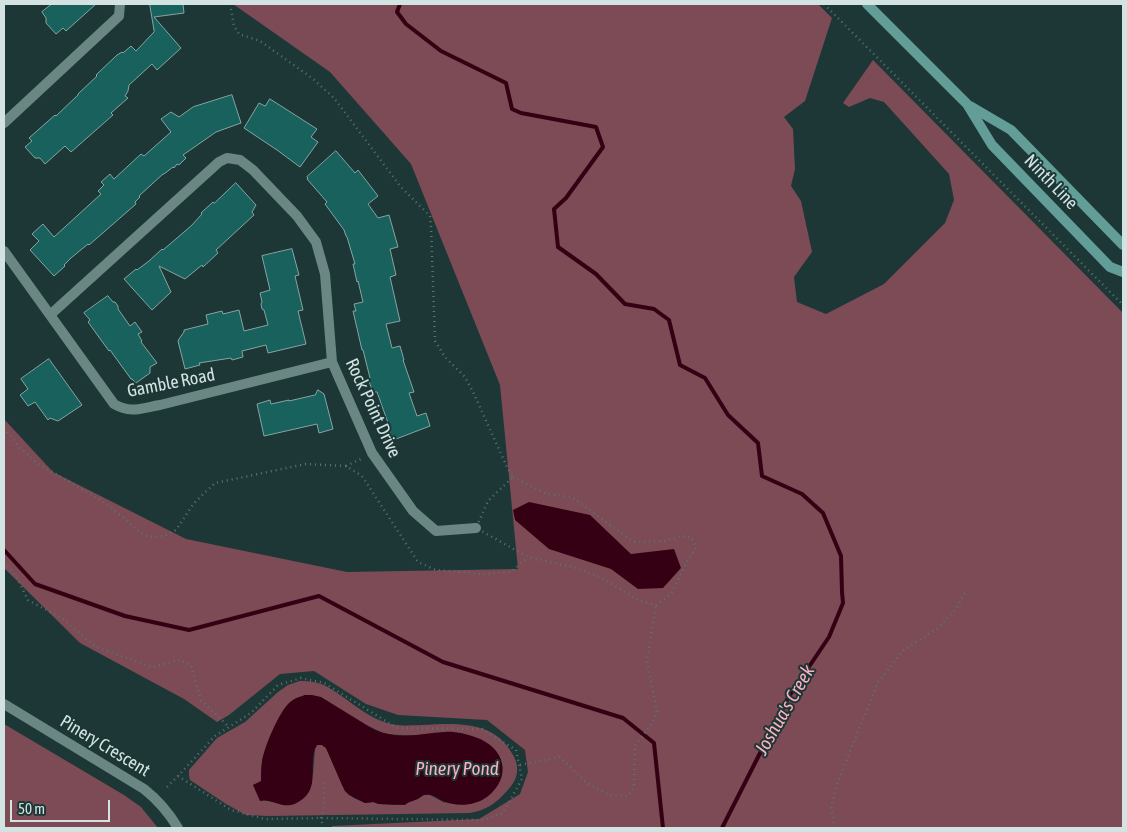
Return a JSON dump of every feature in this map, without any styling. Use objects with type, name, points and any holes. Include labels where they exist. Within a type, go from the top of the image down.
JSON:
[{"type":"main road","name":"Ninth Line","points":[[867,4],[966,104],[992,145],[1110,267],[1123,272]]},
{"type":"main road","name":"Ninth Line","points":[[966,104],[1011,130],[1123,245]]},
{"type":"street","points":[[4,122],[118,16],[120,4]]},
{"type":"street","name":"Rock Point Drive","points":[[50,315],[220,162],[227,158],[240,160],[253,170],[297,216],[316,242],[325,274],[332,362],[372,453],[413,511],[436,531],[476,528]]},
{"type":"street","name":"Gamble Road","points":[[4,250],[114,404],[124,410],[135,410],[160,405],[332,362]]},
{"type":"street","name":"Pinery Crescent","points":[[4,704],[144,789],[153,796],[178,828]]},
{"type":"path","points":[[230,4],[234,26],[239,34],[260,41],[312,78],[334,98],[400,186],[430,216],[435,341],[445,356],[465,377],[513,477],[547,494],[572,497],[634,542],[666,541],[680,536],[691,538],[696,548],[689,558],[672,594],[656,605],[647,662],[657,711],[652,723],[635,746],[634,786],[628,796],[609,795],[587,783],[560,757],[519,765]]},
{"type":"path","points":[[824,4],[1123,305]]},
{"type":"path","points":[[4,428],[20,448],[36,463],[102,501],[139,532],[149,537],[164,536],[176,530],[194,502],[215,483],[306,464],[346,466],[364,458]]},
{"type":"path","points":[[346,466],[362,476],[418,562],[436,570],[483,574],[511,572],[528,557]]},
{"type":"path","points":[[513,477],[488,501],[476,528],[528,557],[574,567],[602,578],[640,601],[656,605]]},
{"type":"path","points":[[4,562],[16,576],[28,600],[63,619],[96,646],[152,666],[180,660],[191,665],[201,700],[229,727]]},
{"type":"path","points":[[834,828],[831,807],[838,778],[878,682],[904,650],[938,628],[957,608],[965,592]]},
{"type":"path","points":[[167,787],[215,736],[251,713],[278,686],[301,678],[324,683],[397,728],[482,729],[516,750],[522,779],[502,814],[483,820],[265,819],[231,810],[178,776]]},
{"type":"path","points":[[323,828],[321,818],[324,806],[324,783]]},
{"type":"shaded area","points":[[233,4],[818,4],[832,18],[805,101],[784,117],[793,129],[795,169],[791,186],[801,201],[812,252],[794,277],[797,302],[826,314],[884,284],[945,223],[954,200],[949,174],[884,102],[870,98],[849,107],[843,103],[873,60],[1123,313],[1123,828],[332,828],[332,826],[479,819],[520,794],[528,772],[525,750],[487,720],[398,715],[366,704],[314,671],[280,674],[229,715],[217,722],[184,699],[80,643],[4,568],[4,419],[53,472],[186,539],[347,572],[518,569],[500,385],[411,164],[330,72]]},
{"type":"shaded area","points":[[300,681],[323,685],[369,715],[389,724],[461,724],[485,730],[496,735],[513,755],[517,765],[517,775],[510,788],[494,803],[486,808],[470,813],[246,815],[190,780],[189,770],[217,738],[245,722],[288,685]],"holes":[[[305,695],[383,733],[415,735],[447,732],[445,803],[430,795],[424,795],[418,799],[397,805],[365,803],[354,798],[345,791],[326,748],[322,745],[317,745],[315,749],[313,774],[285,805],[264,800],[253,785],[261,782],[262,760],[268,742],[284,709]]]},
{"type":"shaded area","points":[[4,724],[124,795],[141,807],[158,828],[4,828]]},
{"type":"water","points":[[529,502],[590,515],[631,554],[674,549],[681,568],[663,588],[638,589],[611,569],[549,549],[515,520],[513,510]]},
{"type":"water","name":"Pinery Pond","points":[[305,695],[321,697],[372,728],[392,735],[407,736],[452,732],[475,737],[493,748],[499,755],[503,772],[500,781],[487,797],[465,805],[448,803],[432,795],[422,796],[405,805],[365,803],[345,791],[326,748],[322,745],[317,745],[313,758],[313,779],[309,792],[304,798],[291,805],[264,800],[260,801],[253,785],[261,781],[263,756],[273,730],[281,713],[290,702]]},
{"type":"building","points":[[52,4],[96,4],[66,31],[63,28],[56,34],[46,23],[46,18],[42,12]]},
{"type":"building","points":[[150,4],[183,4],[184,13],[154,17],[181,48],[157,70],[152,64],[129,85],[125,96],[128,98],[111,113],[113,115],[71,152],[65,146],[45,164],[40,158],[35,158],[25,147],[32,141],[29,138],[56,116],[117,55],[123,53],[131,46],[136,51],[154,32]]},
{"type":"building","points":[[232,95],[241,123],[216,132],[183,155],[186,158],[179,165],[177,164],[174,168],[163,174],[139,196],[135,202],[136,204],[89,245],[71,258],[54,276],[30,250],[39,241],[32,234],[43,224],[54,237],[101,194],[98,191],[104,185],[101,182],[110,174],[114,179],[141,154],[144,156],[171,132],[161,119],[171,112],[179,117],[193,107]]},
{"type":"building","points":[[270,99],[317,129],[311,137],[318,142],[300,167],[244,128],[259,103],[265,106]]},
{"type":"building","points":[[336,151],[355,173],[358,170],[378,196],[368,204],[378,218],[389,215],[398,247],[390,249],[396,275],[390,277],[400,321],[386,324],[392,348],[400,346],[414,392],[409,393],[417,416],[426,413],[430,426],[396,439],[391,436],[377,392],[373,392],[368,379],[370,378],[353,311],[356,311],[354,304],[363,302],[347,237],[325,204],[327,202],[307,179]]},
{"type":"building","points":[[236,183],[256,205],[252,212],[254,215],[216,250],[218,253],[203,267],[202,265],[185,279],[159,266],[171,292],[152,310],[124,279],[191,226],[201,213]]},
{"type":"building","points":[[292,249],[299,275],[295,276],[303,310],[298,311],[306,344],[268,353],[266,345],[242,351],[243,357],[199,363],[200,365],[185,369],[178,341],[184,330],[208,324],[206,315],[222,311],[223,314],[239,310],[244,331],[268,325],[264,310],[262,309],[260,293],[270,290],[262,256]]},
{"type":"building","points":[[108,296],[118,306],[118,309],[130,326],[135,322],[142,332],[138,334],[141,342],[157,363],[150,367],[150,373],[136,383],[109,351],[88,322],[90,320],[84,313]]},
{"type":"building","points":[[49,359],[82,405],[58,421],[50,418],[48,420],[35,402],[28,406],[20,395],[28,389],[21,379]]},
{"type":"building","points":[[318,390],[324,394],[333,429],[319,433],[317,424],[264,436],[257,404],[270,400],[271,404],[289,401],[315,395]]},
{"type":"waterway","name":"Joshua's Creek","points":[[400,4],[397,12],[406,24],[441,51],[506,83],[512,109],[521,113],[596,127],[603,147],[566,198],[554,209],[558,247],[596,274],[625,304],[654,309],[669,320],[680,365],[705,378],[728,415],[758,443],[762,476],[802,494],[823,513],[841,556],[843,603],[829,637],[788,698],[722,828]]},
{"type":"waterway","points":[[4,550],[35,584],[125,616],[189,630],[319,596],[443,662],[623,718],[654,743],[663,828]]}]
